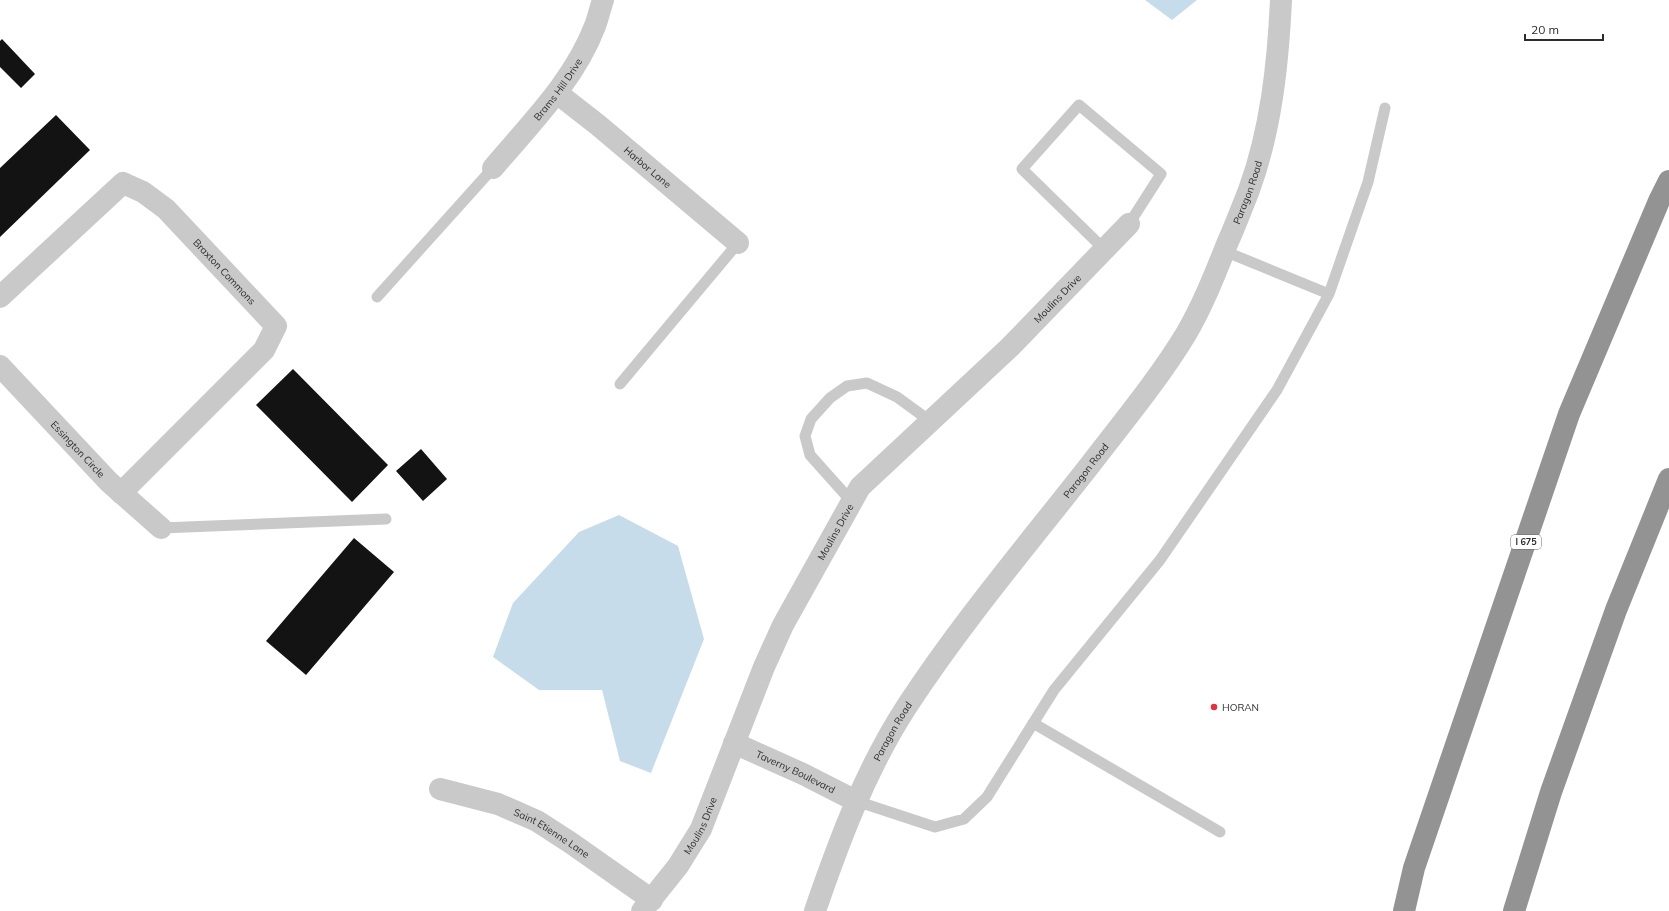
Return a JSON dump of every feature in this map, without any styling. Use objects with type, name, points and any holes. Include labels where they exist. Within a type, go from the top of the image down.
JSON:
[{"type":"highway","name":"I 675","points":[[1404,911],[1414,868],[1569,414],[1659,201],[1669,181]]},
{"type":"highway","points":[[1514,911],[1551,792],[1611,625],[1669,479]]},
{"type":"street","name":"Brams Hill Drive","points":[[493,168],[557,93],[582,54],[595,26],[603,0]]},
{"type":"street","name":"Paragon Road","points":[[815,911],[836,851],[856,801],[887,740],[906,707],[995,585],[1137,405],[1185,334],[1209,290],[1250,189],[1264,138],[1272,95],[1281,0]]},
{"type":"street","name":"Harbor Lane","points":[[557,93],[598,125],[738,243]]},
{"type":"street","name":"Braxton Commons","points":[[0,298],[123,183],[143,192],[166,209],[276,326],[264,350],[121,493]]},
{"type":"street","name":"Moulins Drive","points":[[647,906],[678,866],[701,829],[782,625],[860,487],[1010,347],[1129,224]]},
{"type":"street","name":"Essington Circle","points":[[0,366],[109,482],[161,528]]},
{"type":"street","name":"Taverny Boulevard","points":[[734,743],[803,774],[856,801]]},
{"type":"street","name":"Saint Etienne Lane","points":[[440,789],[498,804],[537,821],[571,843],[647,906]]},
{"type":"lane","points":[[1105,250],[1022,169],[1079,105],[1160,174],[1129,224]]},
{"type":"lane","points":[[856,801],[936,827],[964,819],[987,797],[1054,690],[1160,560],[1276,390],[1329,294],[1368,182],[1385,108]]},
{"type":"lane","points":[[377,297],[493,168]]},
{"type":"lane","points":[[620,384],[738,243]]},
{"type":"lane","points":[[1224,251],[1329,294]]},
{"type":"lane","points":[[852,502],[810,455],[805,436],[811,419],[830,398],[847,386],[867,383],[897,397],[930,421]]},
{"type":"lane","points":[[161,528],[386,519]]},
{"type":"lane","points":[[1033,723],[1220,832]]},
{"type":"water","points":[[1145,0],[1197,0],[1172,20]]},
{"type":"water","points":[[619,515],[678,546],[704,639],[651,773],[620,761],[602,690],[539,690],[493,657],[513,603],[579,532]]},
{"type":"building","points":[[2,39],[35,74],[21,88],[0,67],[0,41]]},
{"type":"building","points":[[56,115],[90,150],[0,237],[0,168]]},
{"type":"building","points":[[293,369],[388,465],[352,502],[256,405]]},
{"type":"building","points":[[421,449],[447,479],[423,501],[396,471]]},
{"type":"building","points":[[354,538],[394,572],[306,675],[266,641]]},
{"type":"place","name":"HORAN","points":[[1214,707]]}]
